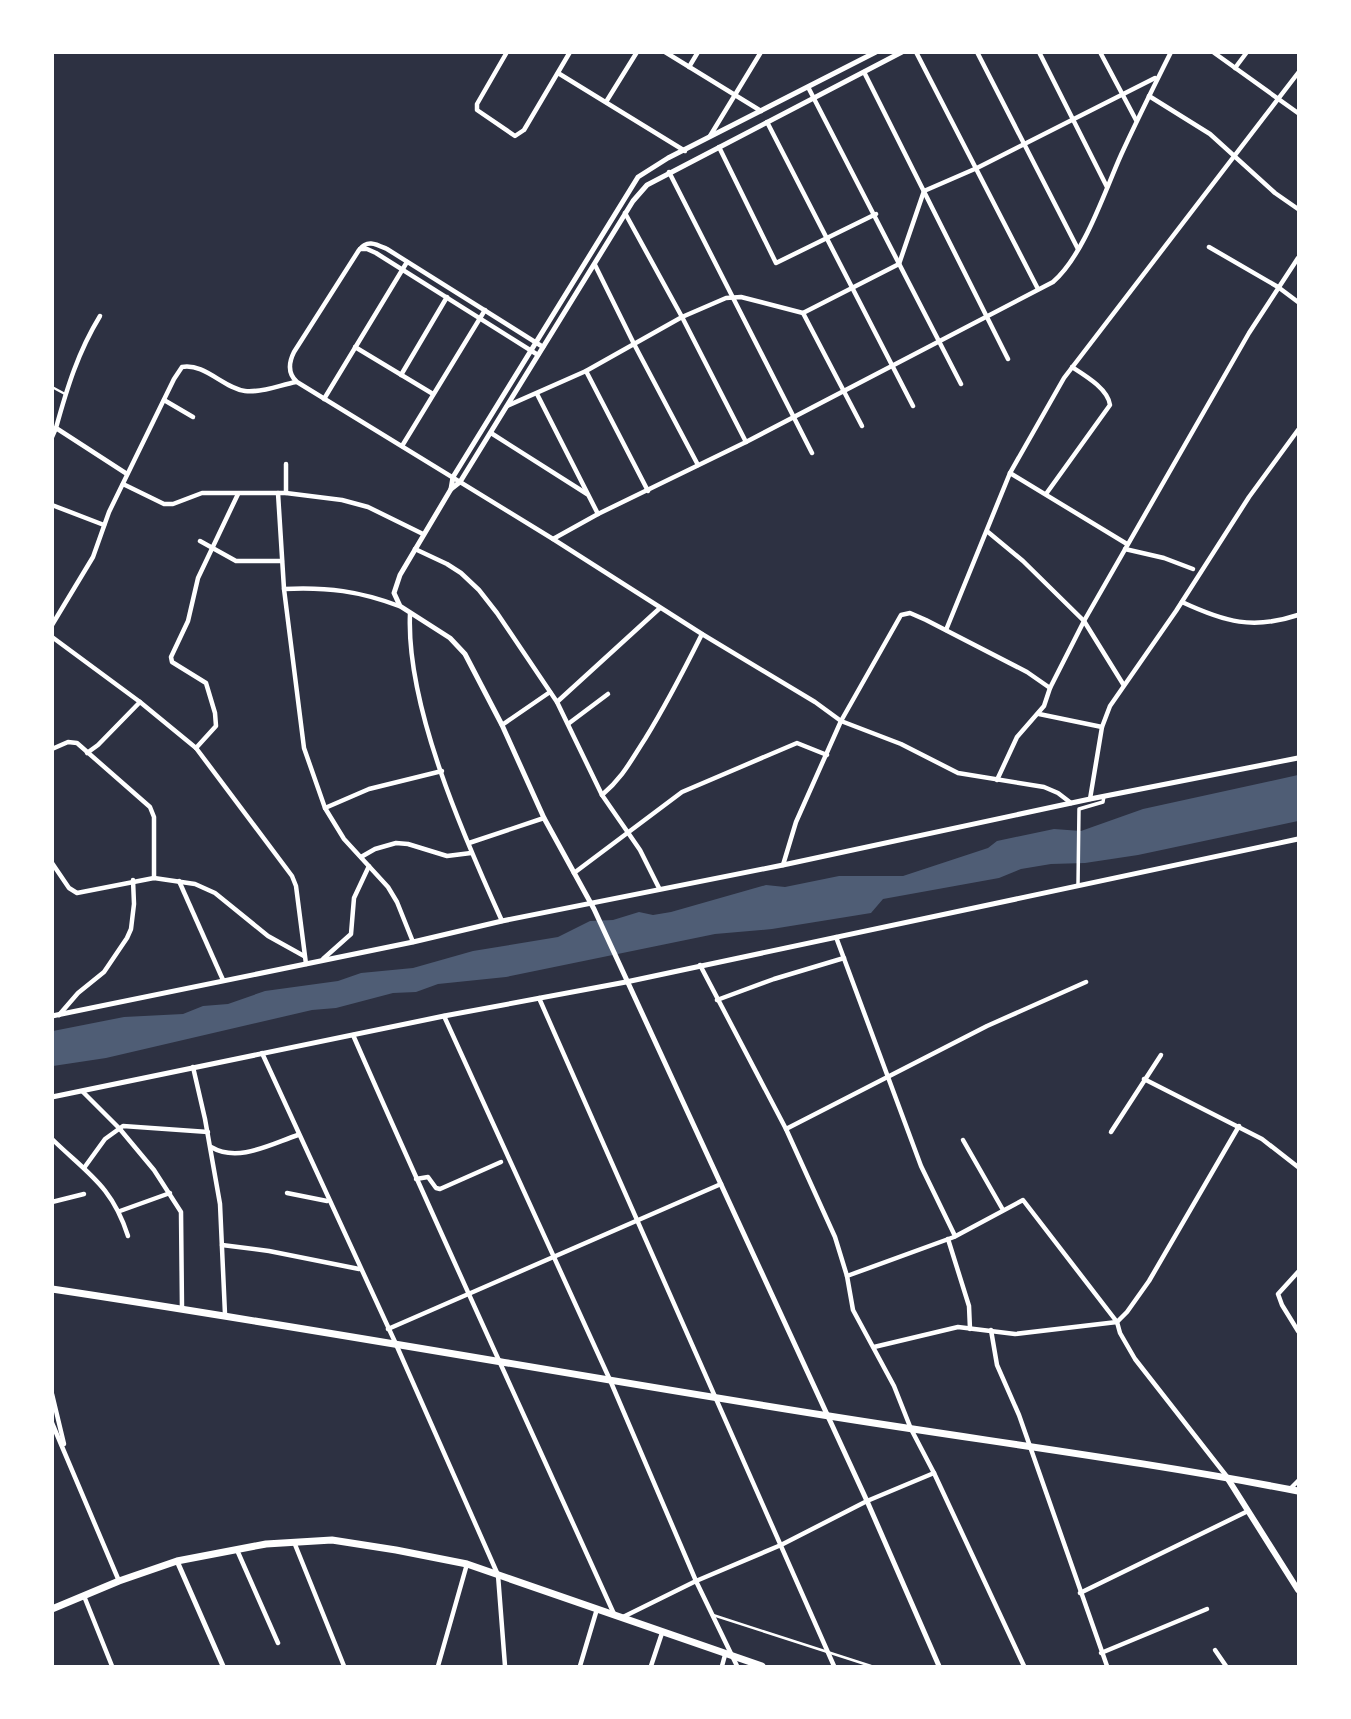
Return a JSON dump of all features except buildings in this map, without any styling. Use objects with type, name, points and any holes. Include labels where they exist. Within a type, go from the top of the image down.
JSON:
[{"type":"main road","points":[[52,1289],[225,1314],[827,1416],[1030,1445],[1298,1491]]},
{"type":"main road","points":[[1228,1479],[1298,1590]]},
{"type":"main road","points":[[52,1609],[119,1581],[177,1561],[293,1541],[332,1540],[467,1564],[762,1667]]},
{"type":"street","points":[[507,52],[477,104],[477,110],[515,136],[524,130],[570,52]]},
{"type":"street","points":[[606,102],[637,52]]},
{"type":"street","points":[[665,52],[761,111]]},
{"type":"street","points":[[689,67],[698,52]]},
{"type":"street","points":[[708,139],[761,52]]},
{"type":"street","points":[[451,489],[453,477],[638,177],[670,157],[876,52]]},
{"type":"street","points":[[400,606],[394,593],[400,575],[423,534],[491,433],[625,213],[647,185],[902,52]]},
{"type":"street","points":[[916,52],[1038,289]]},
{"type":"street","points":[[977,52],[1079,249]]},
{"type":"street","points":[[1039,52],[1107,187]]},
{"type":"street","points":[[1100,52],[1136,121]]},
{"type":"street","points":[[554,539],[598,514],[746,442],[940,342],[1062,274],[1079,249],[1136,121],[1171,52]]},
{"type":"street","points":[[1213,52],[1298,113]]},
{"type":"street","points":[[1235,68],[1247,52]]},
{"type":"street","points":[[864,72],[1008,359]]},
{"type":"street","points":[[558,73],[685,151]]},
{"type":"street","points":[[946,630],[1010,473],[1035,426],[1072,367],[1297,77]]},
{"type":"street","points":[[507,406],[586,371],[682,317],[733,296],[803,313],[899,264],[925,191],[1157,78]]},
{"type":"street","points":[[808,87],[876,214],[961,384]]},
{"type":"street","points":[[1149,96],[1210,134],[1275,193],[1298,209]]},
{"type":"street","points":[[767,122],[913,406]]},
{"type":"street","points":[[718,147],[778,264],[876,214]]},
{"type":"street","points":[[670,157],[676,168]]},
{"type":"street","points":[[669,172],[812,453]]},
{"type":"street","points":[[625,213],[746,442]]},
{"type":"street","points":[[543,347],[407,261],[373,243],[364,244],[359,250],[290,359],[289,368],[291,377],[297,382],[554,539],[660,608],[815,702],[841,721],[901,744],[958,773],[1052,790],[1071,804]]},
{"type":"street","points":[[1209,247],[1278,287],[1298,302]]},
{"type":"street","points":[[359,250],[369,250],[538,355]]},
{"type":"street","points":[[997,780],[1017,737],[1030,720],[1039,714],[1048,698],[1050,688],[1084,621],[1126,546],[1249,333],[1298,258]]},
{"type":"street","points":[[324,399],[407,261]]},
{"type":"street","points":[[595,265],[698,465]]},
{"type":"street","points":[[401,375],[449,288]]},
{"type":"street","points":[[402,446],[485,310]]},
{"type":"street","points":[[803,313],[862,426]]},
{"type":"street","points":[[52,437],[81,349],[100,316]]},
{"type":"street","points":[[355,347],[433,394]]},
{"type":"street","points":[[52,625],[86,570],[122,484],[178,372],[186,366],[201,370],[239,390],[248,391],[297,382]]},
{"type":"street","points":[[1046,494],[1110,405],[1106,395],[1072,367]]},
{"type":"street","points":[[586,371],[648,491]]},
{"type":"street","points":[[537,394],[598,514]]},
{"type":"street","points":[[164,400],[193,417]]},
{"type":"street","points":[[56,428],[127,474]]},
{"type":"street","points":[[1090,799],[1102,727],[1110,706],[1182,602],[1249,497],[1298,430]]},
{"type":"street","points":[[491,433],[588,495]]},
{"type":"street","points":[[286,464],[286,493]]},
{"type":"street","points":[[1010,473],[1126,546],[1193,569]]},
{"type":"street","points":[[122,484],[164,505],[202,493],[286,493],[356,503],[423,534]]},
{"type":"street","points":[[278,493],[284,589],[304,748],[325,808],[344,839],[397,902],[413,942]]},
{"type":"street","points":[[196,748],[216,726],[213,705],[205,682],[172,662],[171,657],[182,637],[198,578],[238,494]]},
{"type":"street","points":[[52,505],[104,525]]},
{"type":"street","points":[[988,532],[1023,561],[1084,621],[1124,684]]},
{"type":"street","points":[[200,541],[236,561],[282,561]]},
{"type":"street","points":[[415,549],[447,564],[479,590],[551,692],[602,794],[640,850],[659,888]]},
{"type":"street","points":[[284,589],[341,589],[400,606],[458,645],[475,672],[544,818],[594,909],[867,1501],[939,1667]]},
{"type":"street","points":[[1182,602],[1212,616],[1245,624],[1267,624],[1298,615]]},
{"type":"street","points":[[557,702],[660,608]]},
{"type":"street","points":[[783,865],[796,822],[841,721],[897,619],[905,613],[946,630],[1027,672],[1050,688]]},
{"type":"street","points":[[410,614],[410,635],[418,688],[442,771],[471,853],[502,921]]},
{"type":"street","points":[[602,794],[623,776],[664,707],[702,634]]},
{"type":"street","points":[[52,637],[140,702],[196,748],[292,876],[296,886],[306,964]]},
{"type":"street","points":[[502,725],[551,692]]},
{"type":"street","points":[[568,724],[608,694]]},
{"type":"street","points":[[87,753],[107,737],[140,702]]},
{"type":"street","points":[[1039,714],[1102,727]]},
{"type":"street","points":[[52,749],[73,742],[150,807],[154,817],[154,878]]},
{"type":"street","points":[[573,873],[629,833],[666,801],[682,792],[759,761],[793,744],[801,743],[827,755]]},
{"type":"street","points":[[56,1015],[413,942],[659,888],[783,865],[1104,796],[1298,758]]},
{"type":"street","points":[[325,808],[369,789],[442,771]]},
{"type":"street","points":[[1078,885],[1079,809],[1103,802],[1104,796]]},
{"type":"street","points":[[469,843],[544,818]]},
{"type":"street","points":[[52,1097],[700,965],[1298,839]]},
{"type":"street","points":[[361,857],[374,849],[396,843],[421,847],[447,856],[471,853]]},
{"type":"street","points":[[52,863],[74,892],[154,878],[179,880],[215,893],[268,936],[304,956]]},
{"type":"street","points":[[323,960],[351,934],[354,898],[369,866]]},
{"type":"street","points":[[56,1015],[104,972],[127,938],[131,929],[134,880]]},
{"type":"street","points":[[179,880],[223,980]]},
{"type":"street","points":[[836,936],[921,1166],[955,1236]]},
{"type":"street","points":[[717,1000],[800,970],[844,958]]},
{"type":"street","points":[[700,965],[786,1129],[835,1237],[847,1276],[853,1310],[874,1347],[1024,1667]]},
{"type":"street","points":[[786,1129],[987,1026],[1086,982]]},
{"type":"street","points":[[538,997],[834,1667]]},
{"type":"street","points":[[444,1016],[610,1380],[729,1657],[737,1667]]},
{"type":"street","points":[[353,1035],[467,1295],[618,1616],[782,1545],[867,1501],[934,1473]]},
{"type":"street","points":[[262,1053],[395,1342],[498,1575],[505,1667]]},
{"type":"street","points":[[1111,1132],[1161,1055]]},
{"type":"street","points":[[193,1067],[208,1132],[221,1216],[225,1314]]},
{"type":"street","points":[[1144,1079],[1262,1139],[1298,1167]]},
{"type":"street","points":[[83,1092],[119,1128],[154,1170],[182,1217],[182,1308]]},
{"type":"street","points":[[84,1168],[105,1139],[119,1128],[130,1126],[177,1132],[208,1132]]},
{"type":"street","points":[[874,1347],[958,1327],[1015,1334],[1117,1322],[1149,1282],[1239,1126]]},
{"type":"street","points":[[210,1146],[225,1154],[237,1154],[298,1135]]},
{"type":"street","points":[[52,1139],[107,1190],[120,1211],[128,1236]]},
{"type":"street","points":[[963,1140],[1003,1210]]},
{"type":"street","points":[[416,1179],[428,1177],[436,1188],[440,1189],[501,1162]]},
{"type":"street","points":[[388,1329],[721,1184]]},
{"type":"street","points":[[120,1211],[170,1193]]},
{"type":"street","points":[[287,1193],[328,1201]]},
{"type":"street","points":[[52,1202],[84,1194]]},
{"type":"street","points":[[847,1276],[955,1236],[1023,1200],[1117,1322],[1120,1333],[1135,1359],[1228,1479]]},
{"type":"street","points":[[948,1239],[969,1306],[970,1329]]},
{"type":"street","points":[[222,1245],[269,1251],[360,1269]]},
{"type":"street","points":[[1298,1272],[1279,1291],[1278,1297],[1298,1331]]},
{"type":"street","points":[[991,1330],[997,1365],[1030,1445],[1107,1667]]},
{"type":"street","points":[[52,1394],[66,1455]]},
{"type":"street","points":[[52,1423],[119,1581]]},
{"type":"street","points":[[1289,1489],[1298,1481]]},
{"type":"street","points":[[1080,1594],[1248,1510]]},
{"type":"street","points":[[293,1541],[344,1667]]},
{"type":"street","points":[[237,1549],[278,1643]]},
{"type":"street","points":[[177,1561],[223,1667]]},
{"type":"street","points":[[438,1667],[467,1564]]},
{"type":"street","points":[[84,1596],[113,1667]]},
{"type":"street","points":[[580,1667],[598,1608]]},
{"type":"street","points":[[1101,1653],[1207,1609]]},
{"type":"street","points":[[652,1667],[662,1633]]},
{"type":"street","points":[[1215,1650],[1226,1667]]},
{"type":"street","points":[[722,1667],[729,1657]]},
{"type":"lane","points":[[52,387],[65,394]]},
{"type":"lane","points":[[713,1615],[871,1667]]},
{"type":"water","points":[[1298,775],[1298,821],[1138,855],[1021,869],[999,878],[883,899],[871,913],[772,929],[715,934],[506,977],[438,984],[416,992],[393,993],[106,1058],[53,1066],[53,1031],[124,1017],[183,1014],[203,1006],[228,1004],[265,991],[338,981],[361,973],[413,968],[473,951],[558,937],[590,921],[613,920],[639,912],[653,915],[671,912],[766,885],[785,887],[839,876],[903,876],[988,848],[997,841],[1054,829],[1081,831],[1143,809]]}]
